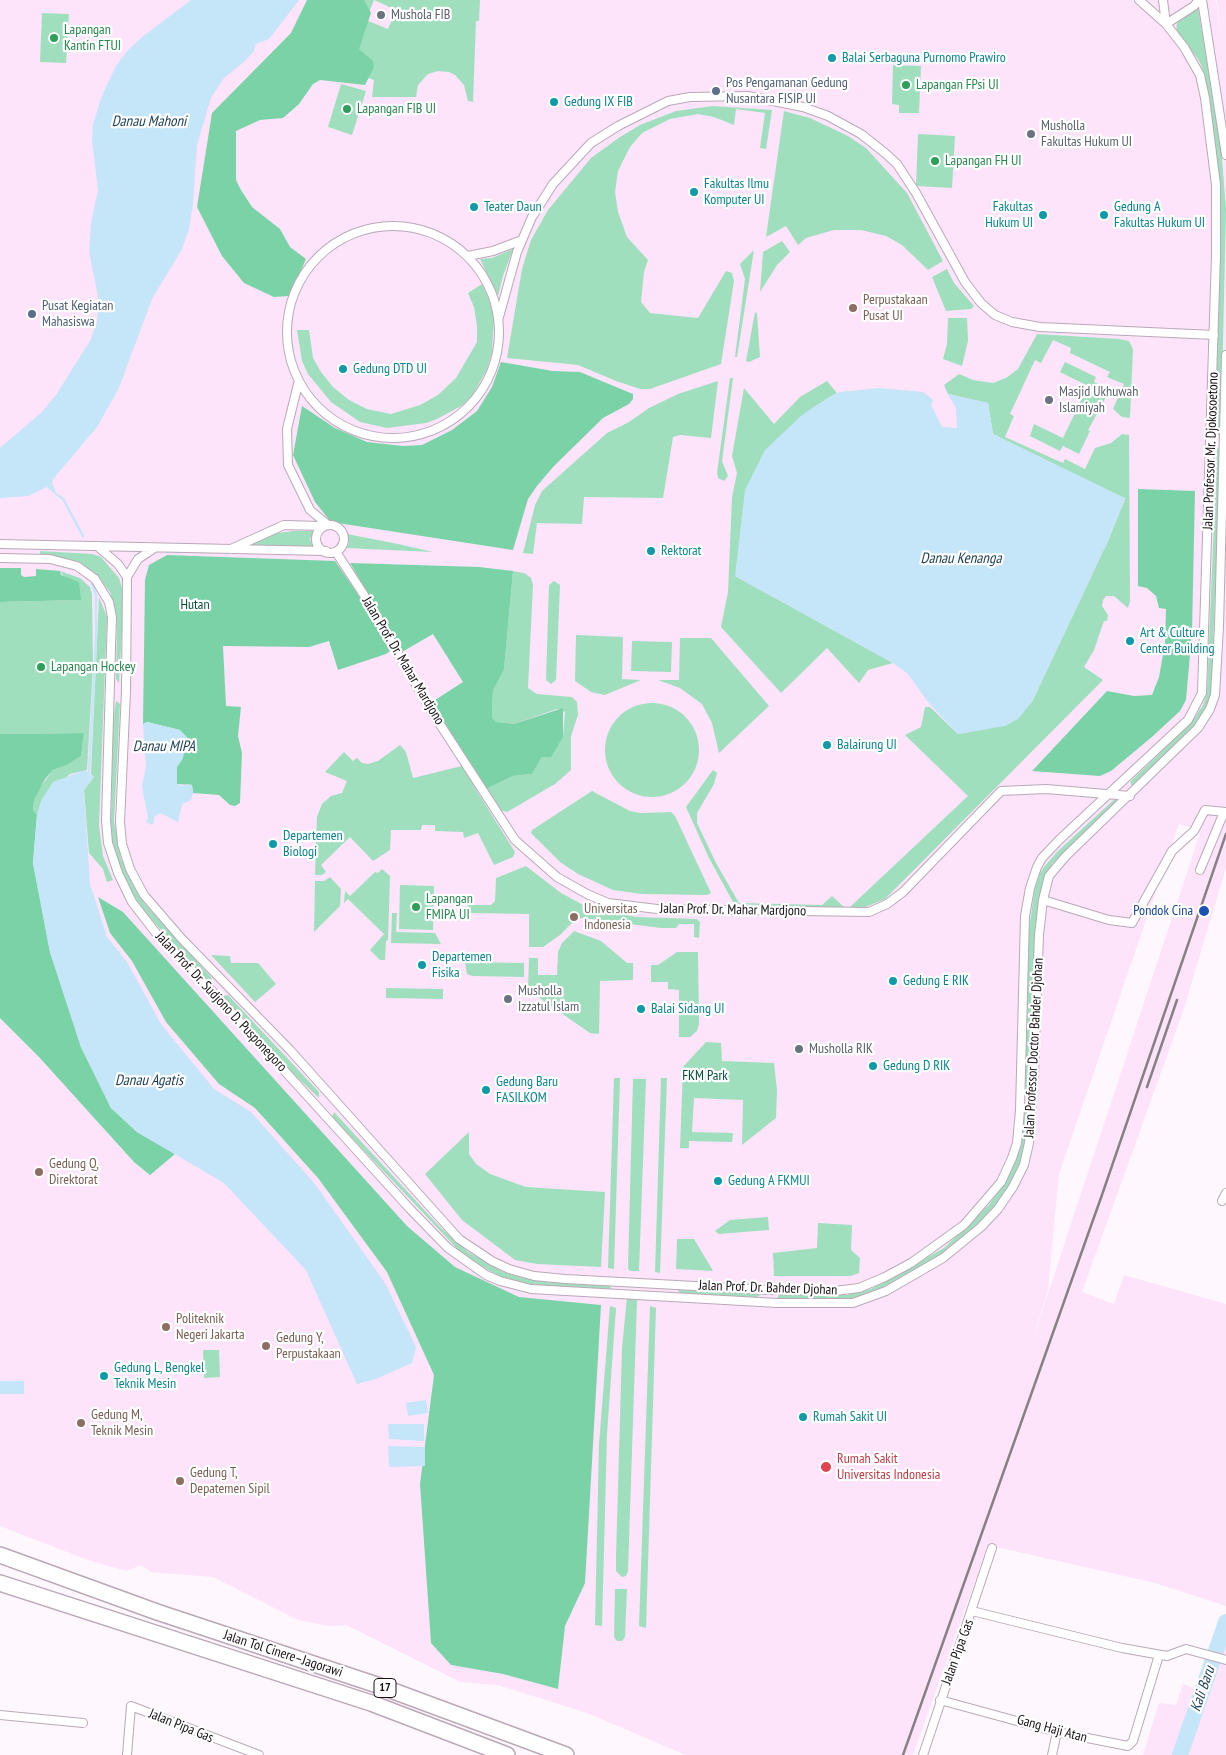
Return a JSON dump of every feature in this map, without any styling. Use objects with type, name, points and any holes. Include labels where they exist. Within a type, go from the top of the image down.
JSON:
[{"type":"highway","name":"Jalan Tol Cinere–Jagorawi","points":[[0,1556],[157,1612],[377,1685],[566,1755]]},
{"type":"highway","name":"Jalan Tol Cinere–Jagorawi","points":[[0,1583],[371,1703],[507,1755]]},
{"type":"street","name":"Jalan Professor Mr. Djokosoetono","points":[[1112,793],[1188,720],[1202,692],[1211,441],[1216,184],[1205,98],[1194,63],[1166,24],[1139,0]]},
{"type":"street","points":[[1163,0],[1166,24],[1200,0]]},
{"type":"street","points":[[1200,0],[1226,154]]},
{"type":"street","points":[[499,317],[485,280],[468,256],[450,242],[410,228],[390,226],[370,229],[351,235],[334,244],[309,266],[298,285],[289,308],[286,327],[288,347],[298,384],[321,410],[349,428],[364,433],[397,437],[430,430],[458,414],[481,390],[495,360],[499,317],[522,240],[545,194],[559,177],[591,143],[618,126],[668,101],[723,96],[761,98],[803,107],[828,116],[861,134],[897,164],[916,193],[956,268],[981,303],[995,315],[1012,322],[1040,327],[1214,335]]},
{"type":"street","points":[[468,256],[493,251],[522,240]]},
{"type":"street","name":"Jalan Professor Mr. Djokosoetono","points":[[1130,796],[1198,728],[1210,710],[1215,695],[1219,627],[1226,354]]},
{"type":"street","points":[[298,384],[287,429],[288,464],[310,510],[324,525]]},
{"type":"street","points":[[1211,441],[1223,442]]},
{"type":"street","points":[[0,544],[230,550],[326,551],[336,552],[342,546],[343,536],[339,528],[324,525],[284,525],[230,550]]},
{"type":"street","points":[[324,525],[317,538],[320,548],[326,551]]},
{"type":"street","points":[[97,546],[118,564],[127,577],[142,554],[155,548]]},
{"type":"street","name":"Jalan Prof. Dr. Mahar Mardjono","points":[[336,552],[364,595],[432,712],[515,840],[563,881],[608,903],[658,909],[869,912],[887,904],[903,892],[1001,791],[1046,789],[1130,796]]},
{"type":"street","name":"Jalan Prof. Dr. Sudjono D. Pusponegoro","points":[[0,558],[65,562],[87,572],[101,585],[109,602],[112,617],[106,820],[108,844],[118,873],[132,902],[156,933],[214,992],[436,1236],[467,1264],[500,1282],[531,1289],[669,1298]]},
{"type":"street","name":"Jalan Prof. Dr. Sudjono D. Pusponegoro","points":[[127,577],[126,690],[120,804],[122,844],[130,870],[144,895],[191,950],[290,1050],[459,1239],[492,1261],[534,1276],[670,1284]]},
{"type":"street","points":[[110,690],[126,690]]},
{"type":"street","name":"Jalan Prof. Dr. Bahder Djohan","points":[[670,1284],[769,1290],[849,1291],[884,1277],[911,1263],[964,1225],[988,1198],[1008,1169],[1017,1143],[1020,1099],[1024,931],[1030,888],[1042,858],[1112,793]]},
{"type":"street","name":"Jalan Professor Doctor Bahder Djohan","points":[[669,1298],[791,1304],[853,1303],[876,1295],[912,1278],[943,1258],[981,1227],[1007,1197],[1020,1176],[1027,1155],[1033,1099],[1039,935],[1043,900],[1049,876],[1057,865],[1130,796]]},
{"type":"street","points":[[1043,900],[1109,920],[1132,922],[1172,851],[1194,831],[1205,810],[1225,812],[1200,870]]},
{"type":"street","points":[[214,992],[224,982]]},
{"type":"street","points":[[320,1109],[332,1099]]},
{"type":"street","points":[[1020,1099],[1033,1099]]},
{"type":"street","points":[[1222,1201],[1226,1193]]},
{"type":"street","name":"Jalan Pipa Gas","points":[[923,1755],[992,1548]]},
{"type":"street","points":[[972,1611],[1079,1638],[1159,1655],[1171,1655],[1186,1649],[1226,1660]]},
{"type":"street","name":"Gang Haji Atan","points":[[940,1700],[1057,1732],[1124,1746],[1131,1744],[1159,1655]]},
{"type":"street","name":"Jalan Pipa Gas","points":[[127,1755],[131,1706],[259,1755]]},
{"type":"street","points":[[0,1715],[83,1723]]},
{"type":"street","points":[[1052,1755],[1057,1732]]},
{"type":"shaded area","name":"Universitas Indonesia","points":[[0,0],[1216,0],[1222,39],[1217,0],[1226,0],[1226,868],[1183,1012],[1082,1292],[1114,1304],[1124,1275],[1226,1304],[1226,1606],[1155,1583],[988,1545],[913,1755],[686,1755],[587,1713],[498,1685],[460,1682],[346,1625],[329,1626],[298,1620],[213,1577],[151,1572],[141,1565],[126,1571],[85,1559],[0,1526]],"holes":[[[1179,824],[1201,830],[1031,1345],[1048,1290],[1059,1174]]]},
{"type":"shaded area","points":[[1226,1630],[1226,1755],[1143,1755],[1159,1703],[1176,1705],[1183,1684],[1203,1692]]},
{"type":"green space","points":[[307,0],[364,0],[371,13],[359,49],[373,61],[374,67],[365,85],[320,80],[313,84],[299,104],[283,118],[260,120],[236,131],[236,180],[241,190],[252,207],[280,229],[290,247],[306,259],[290,296],[274,297],[244,283],[222,256],[197,207],[212,113],[291,33]]},
{"type":"green space","points":[[361,0],[374,0],[480,0],[479,21],[476,21],[473,102],[468,101],[464,85],[455,75],[449,72],[438,71],[428,74],[418,85],[416,97],[372,97],[374,80],[337,67]],"holes":[[[374,0],[396,10],[388,29],[366,20]]]},
{"type":"green space","points":[[1198,8],[1221,147],[1226,209],[1221,430],[1218,436],[1215,430],[1221,233],[1218,168],[1209,97],[1202,67],[1176,31],[1177,23]]},
{"type":"green space","name":"Lapangan Kantin FTUI","points":[[42,13],[69,14],[66,63],[40,62]]},
{"type":"green space","name":"Lapangan FPsi UI","points":[[893,65],[921,66],[919,113],[899,113],[899,105],[892,104]]},
{"type":"green space","name":"Lapangan FIB UI","points":[[341,84],[366,91],[352,135],[328,127]]},
{"type":"green space","points":[[713,106],[772,110],[766,149],[760,148],[765,113],[736,109],[734,125],[714,117],[698,114],[670,119],[642,133],[630,147],[618,171],[615,192],[618,212],[627,237],[648,260],[644,272],[641,302],[650,313],[698,318],[726,271],[732,273],[734,281],[721,364],[650,389],[640,389],[578,365],[507,358],[522,269],[531,240],[548,210],[591,158],[620,137],[640,125],[676,111]]},
{"type":"green space","points":[[784,111],[810,118],[848,136],[866,148],[907,193],[943,261],[928,270],[902,245],[886,236],[861,230],[834,230],[806,238],[798,245],[786,226],[766,237]]},
{"type":"green space","name":"Lapangan FH UI","points":[[918,134],[955,136],[952,188],[916,186]]},
{"type":"green space","points":[[782,241],[790,252],[777,265],[760,292],[763,252]]},
{"type":"green space","points":[[513,249],[498,296],[480,259],[492,258]]},
{"type":"green space","points":[[754,250],[737,357],[735,357],[745,279],[740,264]]},
{"type":"green space","points":[[947,269],[954,283],[974,306],[971,309],[946,311],[932,277]]},
{"type":"green space","points":[[482,284],[494,318],[492,352],[487,369],[473,395],[463,405],[437,419],[426,423],[387,428],[360,422],[331,402],[308,374],[302,361],[297,330],[309,330],[313,358],[321,372],[333,387],[349,400],[367,409],[391,414],[420,405],[438,395],[456,378],[477,342],[474,307],[468,293]]},
{"type":"green space","points":[[755,312],[757,314],[760,357],[749,362],[746,361]]},
{"type":"green space","points":[[948,318],[967,318],[968,341],[962,366],[943,359],[947,344]]},
{"type":"green space","points":[[1037,334],[1119,339],[1129,341],[1133,349],[1130,418],[1122,417],[1113,409],[1124,384],[1107,377],[1110,372],[1070,353],[1071,348],[1053,340],[1041,363],[1035,360],[1010,414],[1014,416],[1005,437],[1063,463],[1065,459],[1085,469],[1095,448],[1111,443],[1122,434],[1129,435],[1130,601],[1128,608],[1114,596],[1106,596],[1103,600],[1102,606],[1108,615],[1107,621],[1104,621],[1094,650],[1084,667],[1103,680],[885,899],[858,910],[740,904],[733,902],[709,858],[686,807],[713,770],[717,773],[714,784],[697,813],[697,823],[716,863],[739,903],[822,905],[832,896],[844,907],[850,907],[968,796],[905,735],[921,727],[925,707],[930,707],[958,734],[986,729],[1032,702],[1108,541],[1125,499],[993,434],[988,403],[948,394],[944,385],[959,374],[973,380],[993,383],[1006,378],[1018,369]]},
{"type":"green space","points":[[501,362],[553,371],[580,372],[633,394],[633,399],[629,404],[603,418],[553,467],[537,486],[528,499],[513,550],[331,522],[315,502],[293,455],[302,406],[335,428],[367,442],[403,446],[422,445],[452,430],[477,411],[492,387]]},
{"type":"green space","points":[[1065,362],[1096,377],[1094,382],[1110,390],[1088,430],[1090,431],[1079,454],[1063,446],[1060,451],[1030,436],[1034,424],[1063,438],[1088,386],[1060,372]]},
{"type":"green space","points":[[730,378],[733,378],[722,461],[728,476],[724,481],[718,478],[717,473]]},
{"type":"green space","points":[[718,381],[711,438],[680,435],[673,437],[663,498],[584,497],[582,524],[537,523],[533,554],[523,553],[535,505],[542,491],[607,433],[629,422],[649,408],[678,394]]},
{"type":"green space","points":[[827,381],[837,393],[826,399],[735,576],[893,663],[868,670],[859,683],[827,648],[781,693],[721,627],[728,592],[732,497],[737,473],[732,456],[744,388],[774,424],[800,397]]},
{"type":"green space","points":[[1217,447],[1221,451],[1211,693],[1207,707],[1195,726],[1132,786],[1130,782],[1192,722],[1203,705],[1207,693]]},
{"type":"green space","points":[[1138,489],[1195,491],[1192,632],[1186,700],[1180,711],[1111,771],[1100,776],[1032,771],[1107,691],[1134,696],[1152,695],[1159,677],[1165,644],[1166,609],[1159,608],[1156,596],[1147,588],[1138,586]]},
{"type":"green space","points":[[314,531],[310,539],[314,549],[240,546],[278,533]]},
{"type":"green space","points":[[347,534],[433,552],[346,548],[349,544]]},
{"type":"green space","points":[[40,551],[93,554],[101,557],[119,578],[124,595],[119,683],[116,679],[117,617],[110,592],[96,574],[83,565],[62,558],[40,556]]},
{"type":"green space","name":"Hutan","points":[[167,555],[335,561],[368,609],[390,651],[338,670],[329,641],[309,647],[223,646],[226,706],[241,707],[238,736],[242,753],[240,803],[235,806],[230,805],[219,795],[193,793],[192,785],[177,784],[177,767],[183,758],[180,730],[147,722],[143,724],[145,580],[149,565]]},
{"type":"green space","points":[[350,563],[479,567],[513,571],[504,670],[493,690],[492,718],[496,722],[514,724],[563,708],[563,737],[551,757],[542,757],[532,774],[513,776],[486,789],[432,702],[463,682],[433,634],[402,652]]},
{"type":"green space","points":[[0,568],[21,568],[21,575],[24,577],[36,576],[36,569],[60,571],[61,575],[79,582],[81,600],[0,602]]},
{"type":"green space","name":"Lapangan Hockey","points":[[60,571],[80,578],[90,587],[92,594],[93,665],[87,770],[70,774],[42,799],[37,815],[33,812],[34,800],[38,790],[53,770],[67,765],[81,756],[84,733],[0,734],[0,602],[81,600]]},
{"type":"green space","points":[[513,571],[524,573],[531,578],[533,585],[528,688],[537,694],[572,697],[577,702],[578,715],[571,736],[571,770],[555,784],[507,812],[500,810],[486,789],[513,776],[532,774],[542,757],[563,737],[565,712],[557,709],[514,724],[495,722],[492,718],[493,690],[504,670]]},
{"type":"green space","points":[[554,581],[560,585],[556,680],[551,684],[546,680],[549,585]]},
{"type":"green space","points":[[99,597],[107,617],[99,825],[103,856],[113,880],[107,882],[103,869],[89,853],[84,790],[94,777],[91,774]]},
{"type":"green space","points":[[576,635],[623,637],[622,679],[641,680],[605,695],[591,692],[575,681]]},
{"type":"green space","points":[[680,638],[711,638],[769,706],[719,753],[712,723],[702,704],[680,688],[658,680],[679,680]]},
{"type":"green space","points":[[632,641],[672,642],[671,672],[631,671]]},
{"type":"green space","points":[[116,701],[120,704],[114,821],[121,859],[144,903],[211,977],[213,983],[206,981],[139,905],[122,874],[112,844],[111,822],[113,721]]},
{"type":"green space","points":[[652,703],[670,707],[685,717],[695,732],[699,750],[695,768],[685,783],[670,793],[652,797],[634,793],[619,783],[609,768],[605,750],[609,732],[619,717],[634,707]]},
{"type":"green space","points":[[84,733],[81,756],[67,765],[53,770],[45,779],[34,800],[33,811],[37,815],[33,863],[50,952],[81,1047],[111,1108],[137,1132],[175,1154],[150,1175],[134,1162],[39,1057],[0,1018],[0,734]]},
{"type":"green space","points":[[400,745],[406,752],[413,778],[466,765],[475,788],[515,852],[513,857],[494,865],[478,833],[464,838],[463,832],[435,831],[435,825],[422,825],[421,830],[391,830],[390,850],[373,861],[350,837],[321,865],[326,872],[322,875],[315,875],[317,817],[322,804],[331,796],[342,793],[347,781],[325,772],[344,752],[353,761],[357,758],[362,763],[368,764],[378,761]]},
{"type":"green space","points":[[592,791],[630,811],[640,813],[671,812],[675,816],[711,893],[707,895],[642,894],[613,890],[578,874],[560,862],[531,833],[532,830]]},
{"type":"green space","points":[[1117,797],[1120,799],[1052,864],[1042,884],[1035,930],[1029,1093],[1027,1094],[1024,1082],[1029,929],[1036,880],[1058,851]]},
{"type":"green space","points":[[526,866],[561,893],[589,908],[637,917],[697,919],[700,922],[699,938],[694,937],[694,924],[679,924],[676,928],[661,928],[583,918],[576,919],[560,935],[543,947],[529,947],[529,914],[467,913],[467,905],[491,905],[495,901],[496,878]]},
{"type":"green space","points":[[382,869],[390,876],[388,940],[386,941],[385,960],[380,960],[370,950],[384,934],[348,899],[344,903],[345,891],[350,896],[375,872],[378,873]]},
{"type":"green space","points":[[330,877],[341,889],[340,906],[314,932],[315,881],[324,881]]},
{"type":"green space","name":"Lapangan FMIPA UI","points":[[400,885],[434,886],[433,930],[399,929]]},
{"type":"green space","points":[[98,897],[123,912],[407,1226],[455,1267],[519,1297],[601,1305],[585,1583],[565,1626],[558,1689],[503,1674],[451,1665],[431,1643],[420,1484],[434,1375],[387,1272],[318,1178],[255,1108],[219,1084],[166,1022],[132,961],[110,933]]},
{"type":"green space","points":[[392,913],[397,913],[396,932],[435,933],[441,944],[391,943]]},
{"type":"green space","points":[[574,931],[601,941],[627,963],[633,963],[633,980],[600,981],[599,1034],[590,1033],[528,990],[529,958],[538,958],[538,975],[557,975],[558,952],[562,943]]},
{"type":"green space","points":[[677,952],[698,952],[699,1024],[697,1031],[690,1037],[679,1037],[679,990],[668,989],[668,982],[651,982],[651,965],[658,965]]},
{"type":"green space","points":[[211,955],[230,956],[231,963],[258,963],[276,984],[255,1002]]},
{"type":"green space","points":[[465,962],[524,963],[524,977],[472,976],[467,974]]},
{"type":"green space","points":[[386,988],[443,989],[443,999],[386,998]]},
{"type":"green space","points":[[228,995],[319,1092],[319,1098],[286,1067],[225,1001],[223,996]]},
{"type":"green space","name":"FKM Park","points":[[706,1042],[721,1043],[722,1061],[774,1063],[777,1090],[776,1118],[742,1145],[743,1100],[694,1098],[692,1132],[733,1133],[732,1142],[689,1141],[689,1148],[680,1148],[683,1067]]},
{"type":"green space","points":[[614,1078],[620,1078],[614,1269],[608,1268]]},
{"type":"green space","points":[[661,1078],[667,1078],[660,1273],[655,1272]]},
{"type":"green space","points":[[633,1079],[646,1079],[639,1271],[630,1271],[628,1269]]},
{"type":"green space","points":[[1024,1104],[1028,1106],[1028,1132],[1022,1161],[1009,1187],[970,1232],[946,1252],[912,1273],[873,1292],[849,1300],[777,1298],[780,1294],[847,1295],[871,1289],[944,1248],[989,1205],[1005,1182],[1019,1149]]},
{"type":"green space","points":[[334,1112],[440,1227],[468,1252],[503,1272],[520,1277],[543,1282],[610,1286],[611,1289],[525,1284],[501,1277],[465,1257],[332,1117]]},
{"type":"green space","points":[[469,1132],[469,1154],[476,1164],[490,1174],[526,1187],[605,1192],[601,1267],[537,1264],[515,1260],[462,1220],[425,1174]]},
{"type":"green space","points":[[768,1217],[769,1230],[719,1234],[715,1231],[730,1220]]},
{"type":"green space","points":[[818,1223],[852,1225],[851,1250],[860,1258],[859,1273],[851,1276],[774,1276],[773,1253],[817,1248]]},
{"type":"green space","points":[[677,1239],[694,1239],[713,1271],[676,1269]]},
{"type":"green space","points":[[678,1290],[758,1293],[760,1295],[757,1297],[680,1294]]},
{"type":"green space","points":[[627,1297],[635,1298],[637,1301],[628,1571],[626,1576],[622,1577],[616,1571],[616,1557],[622,1348]]},
{"type":"green space","points":[[610,1306],[616,1308],[607,1434],[602,1626],[595,1625],[599,1444]]},
{"type":"green space","points":[[650,1306],[656,1308],[646,1628],[639,1626]]},
{"type":"green space","points":[[203,1350],[219,1350],[220,1377],[204,1378]]},
{"type":"green space","points":[[615,1589],[627,1589],[625,1637],[622,1641],[617,1641],[614,1637]]},
{"type":"water","name":"Danau Mahoni","points":[[191,0],[299,0],[269,39],[256,44],[254,51],[224,78],[211,98],[197,145],[193,204],[189,229],[182,249],[152,299],[118,390],[97,427],[53,479],[52,483],[56,493],[64,498],[62,500],[47,487],[28,496],[0,498],[0,448],[41,413],[56,395],[90,341],[97,322],[98,296],[89,252],[91,223],[98,190],[92,140],[93,124],[103,93],[116,66],[129,49]]},
{"type":"water","name":"Danau Kenanga","points":[[879,388],[923,392],[933,400],[931,405],[942,427],[957,428],[956,408],[948,394],[988,403],[993,434],[1125,498],[1108,541],[1032,702],[1018,719],[1005,726],[958,734],[928,702],[908,674],[893,663],[735,576],[745,490],[765,450],[802,415],[826,399],[840,392]]},
{"type":"water","name":"Danau MIPA","points":[[147,722],[180,730],[187,737],[183,758],[177,767],[177,784],[182,786],[192,785],[193,793],[191,800],[182,804],[178,822],[160,813],[154,817],[152,825],[146,822],[148,817],[142,787],[146,766],[143,724]]},
{"type":"water","name":"Danau Agatis","points":[[85,770],[94,777],[84,790],[90,884],[107,937],[127,962],[161,1024],[214,1089],[251,1112],[315,1184],[385,1283],[416,1347],[412,1363],[376,1379],[357,1384],[306,1270],[224,1183],[137,1132],[111,1108],[81,1047],[50,952],[33,863],[37,815],[42,799],[53,782]]},
{"type":"water","points":[[0,1381],[24,1381],[24,1394],[0,1394]]},
{"type":"water","points":[[426,1400],[428,1413],[408,1416],[406,1403]]},
{"type":"water","points":[[388,1424],[424,1424],[424,1441],[389,1439]]},
{"type":"water","points":[[388,1446],[425,1447],[425,1466],[389,1467]]},
{"type":"waterway","points":[[63,499],[83,536]]},
{"type":"waterway","points":[[89,773],[96,638],[96,596],[92,583]]},
{"type":"waterway","name":"Kali Baru","points":[[1180,1755],[1226,1622]]},
{"type":"railway","points":[[903,1755],[1103,1192],[1226,834]]},
{"type":"railway","points":[[1147,1087],[1177,1000]]},
{"type":"place","name":"Mushola FIB","points":[[381,15]]},
{"type":"place","name":"Lapangan Kantin FTUI","points":[[54,38]]},
{"type":"place","name":"Balai Serbaguna Purnomo Prawiro","points":[[832,58]]},
{"type":"place","name":"Lapangan FPsi UI","points":[[906,85]]},
{"type":"place","name":"Pos Pengamanan Gedung Nusantara FISIP UI","points":[[716,91]]},
{"type":"place","name":"Gedung IX FIB","points":[[554,102]]},
{"type":"place","name":"Lapangan FIB UI","points":[[347,109]]},
{"type":"place","name":"Musholla Fakultas Hukum UI","points":[[1031,134]]},
{"type":"place","name":"Lapangan FH UI","points":[[935,161]]},
{"type":"place","name":"Fakultas Ilmu Komputer UI","points":[[694,192]]},
{"type":"place","name":"Teater Daun","points":[[474,207]]},
{"type":"place","name":"Fakultas Hukum UI","points":[[1043,215]]},
{"type":"place","name":"Gedung A Fakultas Hukum UI","points":[[1104,215]]},
{"type":"place","name":"Perpustakaan Pusat UI","points":[[853,308]]},
{"type":"place","name":"Pusat Kegiatan Mahasiswa","points":[[32,314]]},
{"type":"place","name":"Gedung DTD UI","points":[[343,369]]},
{"type":"place","name":"Masjid Ukhuwah Islamiyah","points":[[1049,400]]},
{"type":"place","name":"Rektorat","points":[[651,551]]},
{"type":"place","name":"Art & Culture Center Building","points":[[1130,641]]},
{"type":"place","name":"Lapangan Hockey","points":[[41,667]]},
{"type":"place","name":"Balairung UI","points":[[827,745]]},
{"type":"place","name":"Departemen Biologi","points":[[273,844]]},
{"type":"place","name":"Lapangan FMIPA UI","points":[[416,907]]},
{"type":"place","name":"Pondok Cina","points":[[1204,911]]},
{"type":"place","name":"Universitas Indonesia","points":[[574,917]]},
{"type":"place","name":"Departemen Fisika","points":[[422,965]]},
{"type":"place","name":"Gedung E RIK","points":[[893,981]]},
{"type":"place","name":"Musholla Izzatul Islam","points":[[508,999]]},
{"type":"place","name":"Balai Sidang UI","points":[[641,1009]]},
{"type":"place","name":"Musholla RIK","points":[[799,1049]]},
{"type":"place","name":"Gedung D RIK","points":[[873,1066]]},
{"type":"place","name":"Gedung Baru FASILKOM","points":[[486,1090]]},
{"type":"place","name":"Gedung Q, Direktorat","points":[[39,1172]]},
{"type":"place","name":"Gedung A FKMUI","points":[[718,1181]]},
{"type":"place","name":"Politeknik Negeri Jakarta","points":[[166,1327]]},
{"type":"place","name":"Gedung Y, Perpustakaan","points":[[266,1346]]},
{"type":"place","name":"Gedung L, Bengkel Teknik Mesin","points":[[104,1376]]},
{"type":"place","name":"Rumah Sakit UI","points":[[803,1417]]},
{"type":"place","name":"Gedung M, Teknik Mesin","points":[[81,1423]]},
{"type":"place","name":"Rumah Sakit Universitas Indonesia","points":[[826,1467]]},
{"type":"place","name":"Gedung T, Depatemen Sipil","points":[[180,1481]]}]
